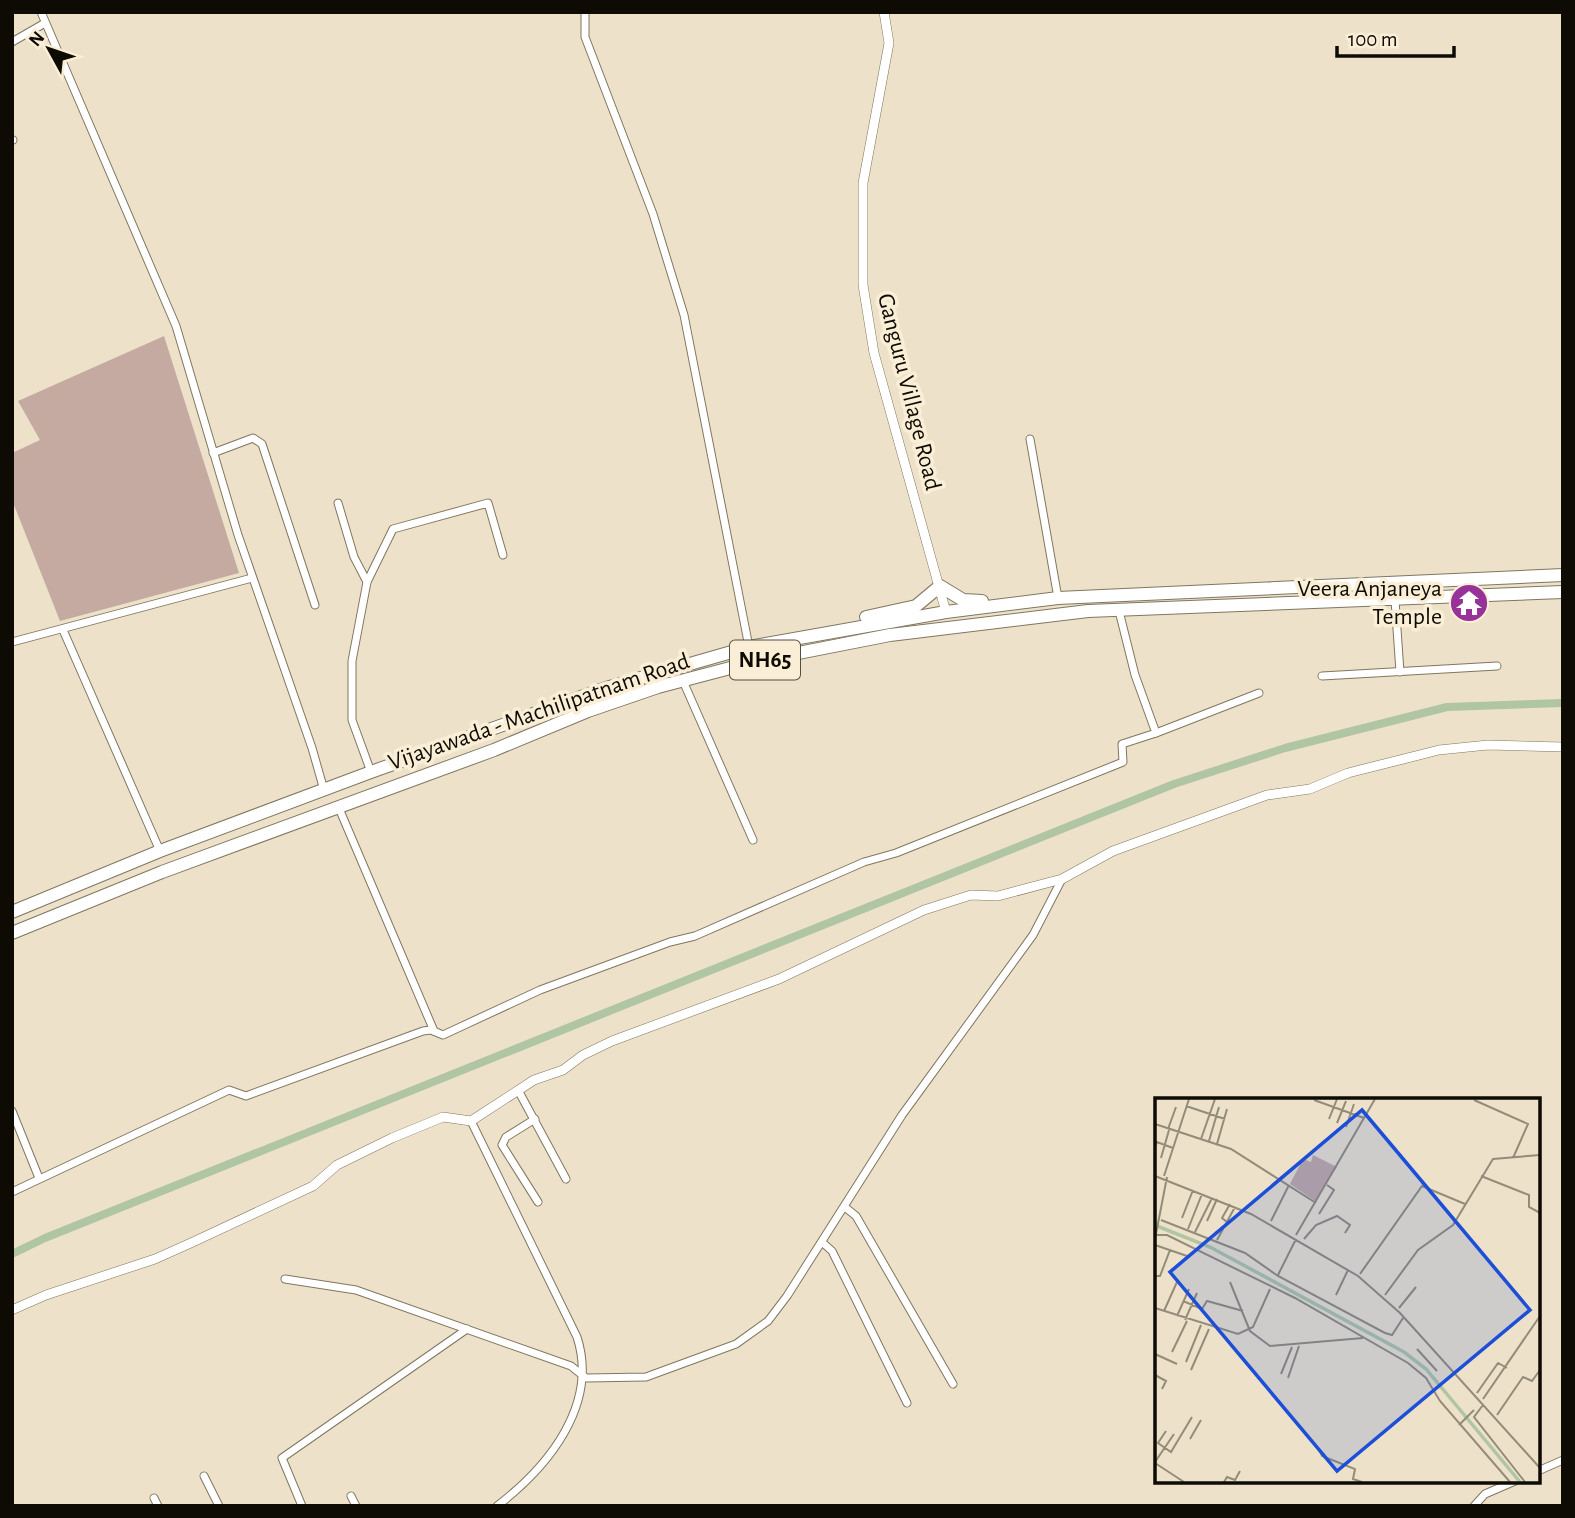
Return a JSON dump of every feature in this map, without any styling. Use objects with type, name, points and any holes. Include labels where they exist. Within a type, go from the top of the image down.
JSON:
[{"type":"highway","name":"Vijayawada - Machilipatnam Road","points":[[12,912],[160,851],[371,772],[606,688],[749,647],[946,612],[1059,598],[1563,575]]},
{"type":"highway","points":[[822,632],[839,622],[916,606],[940,586],[963,600],[1042,600]]},
{"type":"highway","name":"Vijayawada - Machilipatnam Road","points":[[12,933],[104,894],[494,750],[588,711],[753,662],[890,635],[1074,612],[1563,592]]},
{"type":"highway","points":[[946,612],[951,618],[1042,609],[1074,612]]},
{"type":"street","points":[[41,12],[73,94],[153,268],[176,326],[252,578],[313,748],[324,790]]},
{"type":"street","points":[[585,12],[586,37],[653,214],[684,315],[749,647]]},
{"type":"street","name":"Ganguru Village Road","points":[[884,12],[889,43],[863,183],[863,285],[874,353],[946,612]]},
{"type":"street","points":[[12,42],[45,23]]},
{"type":"street","points":[[213,453],[250,439],[258,439],[262,444],[315,604]]},
{"type":"street","points":[[1030,439],[1059,598]]},
{"type":"street","points":[[338,503],[354,557],[367,582]]},
{"type":"street","points":[[371,772],[352,720],[351,694],[356,633],[367,582],[393,529],[488,503],[503,555]]},
{"type":"street","points":[[12,642],[252,578]]},
{"type":"street","points":[[1395,600],[1400,672]]},
{"type":"street","points":[[1119,611],[1135,675],[1156,733]]},
{"type":"street","points":[[63,630],[160,851]]},
{"type":"street","points":[[1322,676],[1497,666]]},
{"type":"street","points":[[683,681],[753,840]]},
{"type":"street","points":[[12,1192],[229,1090],[246,1096],[321,1067],[398,1043],[423,1031],[434,1031],[443,1035],[540,990],[707,931],[864,862],[1110,768],[1123,762],[1122,744],[1259,693]]},
{"type":"street","points":[[12,1310],[46,1295],[155,1259],[193,1242],[313,1186],[337,1165],[443,1117],[471,1121],[518,1090],[563,1070],[583,1055],[612,1041],[779,979],[924,910],[971,895],[998,897],[1062,878],[1113,851],[1162,832],[1267,795],[1310,789],[1356,771],[1456,747],[1489,744],[1563,747]]},
{"type":"street","points":[[338,806],[434,1031]]},
{"type":"street","points":[[285,1279],[356,1290],[571,1366],[582,1377],[646,1377],[736,1344],[768,1321],[823,1243],[902,1115],[1033,935],[1062,878]]},
{"type":"street","points":[[518,1090],[566,1179]]},
{"type":"street","points":[[12,1111],[39,1178]]},
{"type":"street","points":[[535,1119],[506,1136],[502,1145],[538,1202]]},
{"type":"street","points":[[471,1121],[577,1337],[582,1377],[573,1412],[557,1447],[530,1477],[497,1506]]},
{"type":"street","points":[[846,1208],[856,1216],[953,1384]]},
{"type":"street","points":[[823,1243],[832,1251],[907,1403]]},
{"type":"street","points":[[302,1506],[282,1458],[467,1329]]},
{"type":"street","points":[[1540,1470],[1563,1460]]},
{"type":"street","points":[[204,1476],[219,1506]]},
{"type":"street","points":[[1474,1506],[1485,1494],[1510,1483]]},
{"type":"street","points":[[351,1496],[356,1506]]},
{"type":"shaded area","points":[[164,336],[239,573],[60,621],[12,500],[12,453],[40,440],[18,401]]},
{"type":"waterway","points":[[12,1254],[45,1238],[1174,784],[1285,748],[1447,707],[1563,703]]},
{"type":"place","name":"Veera Anjaneya Temple","points":[[1469,603]]}]
